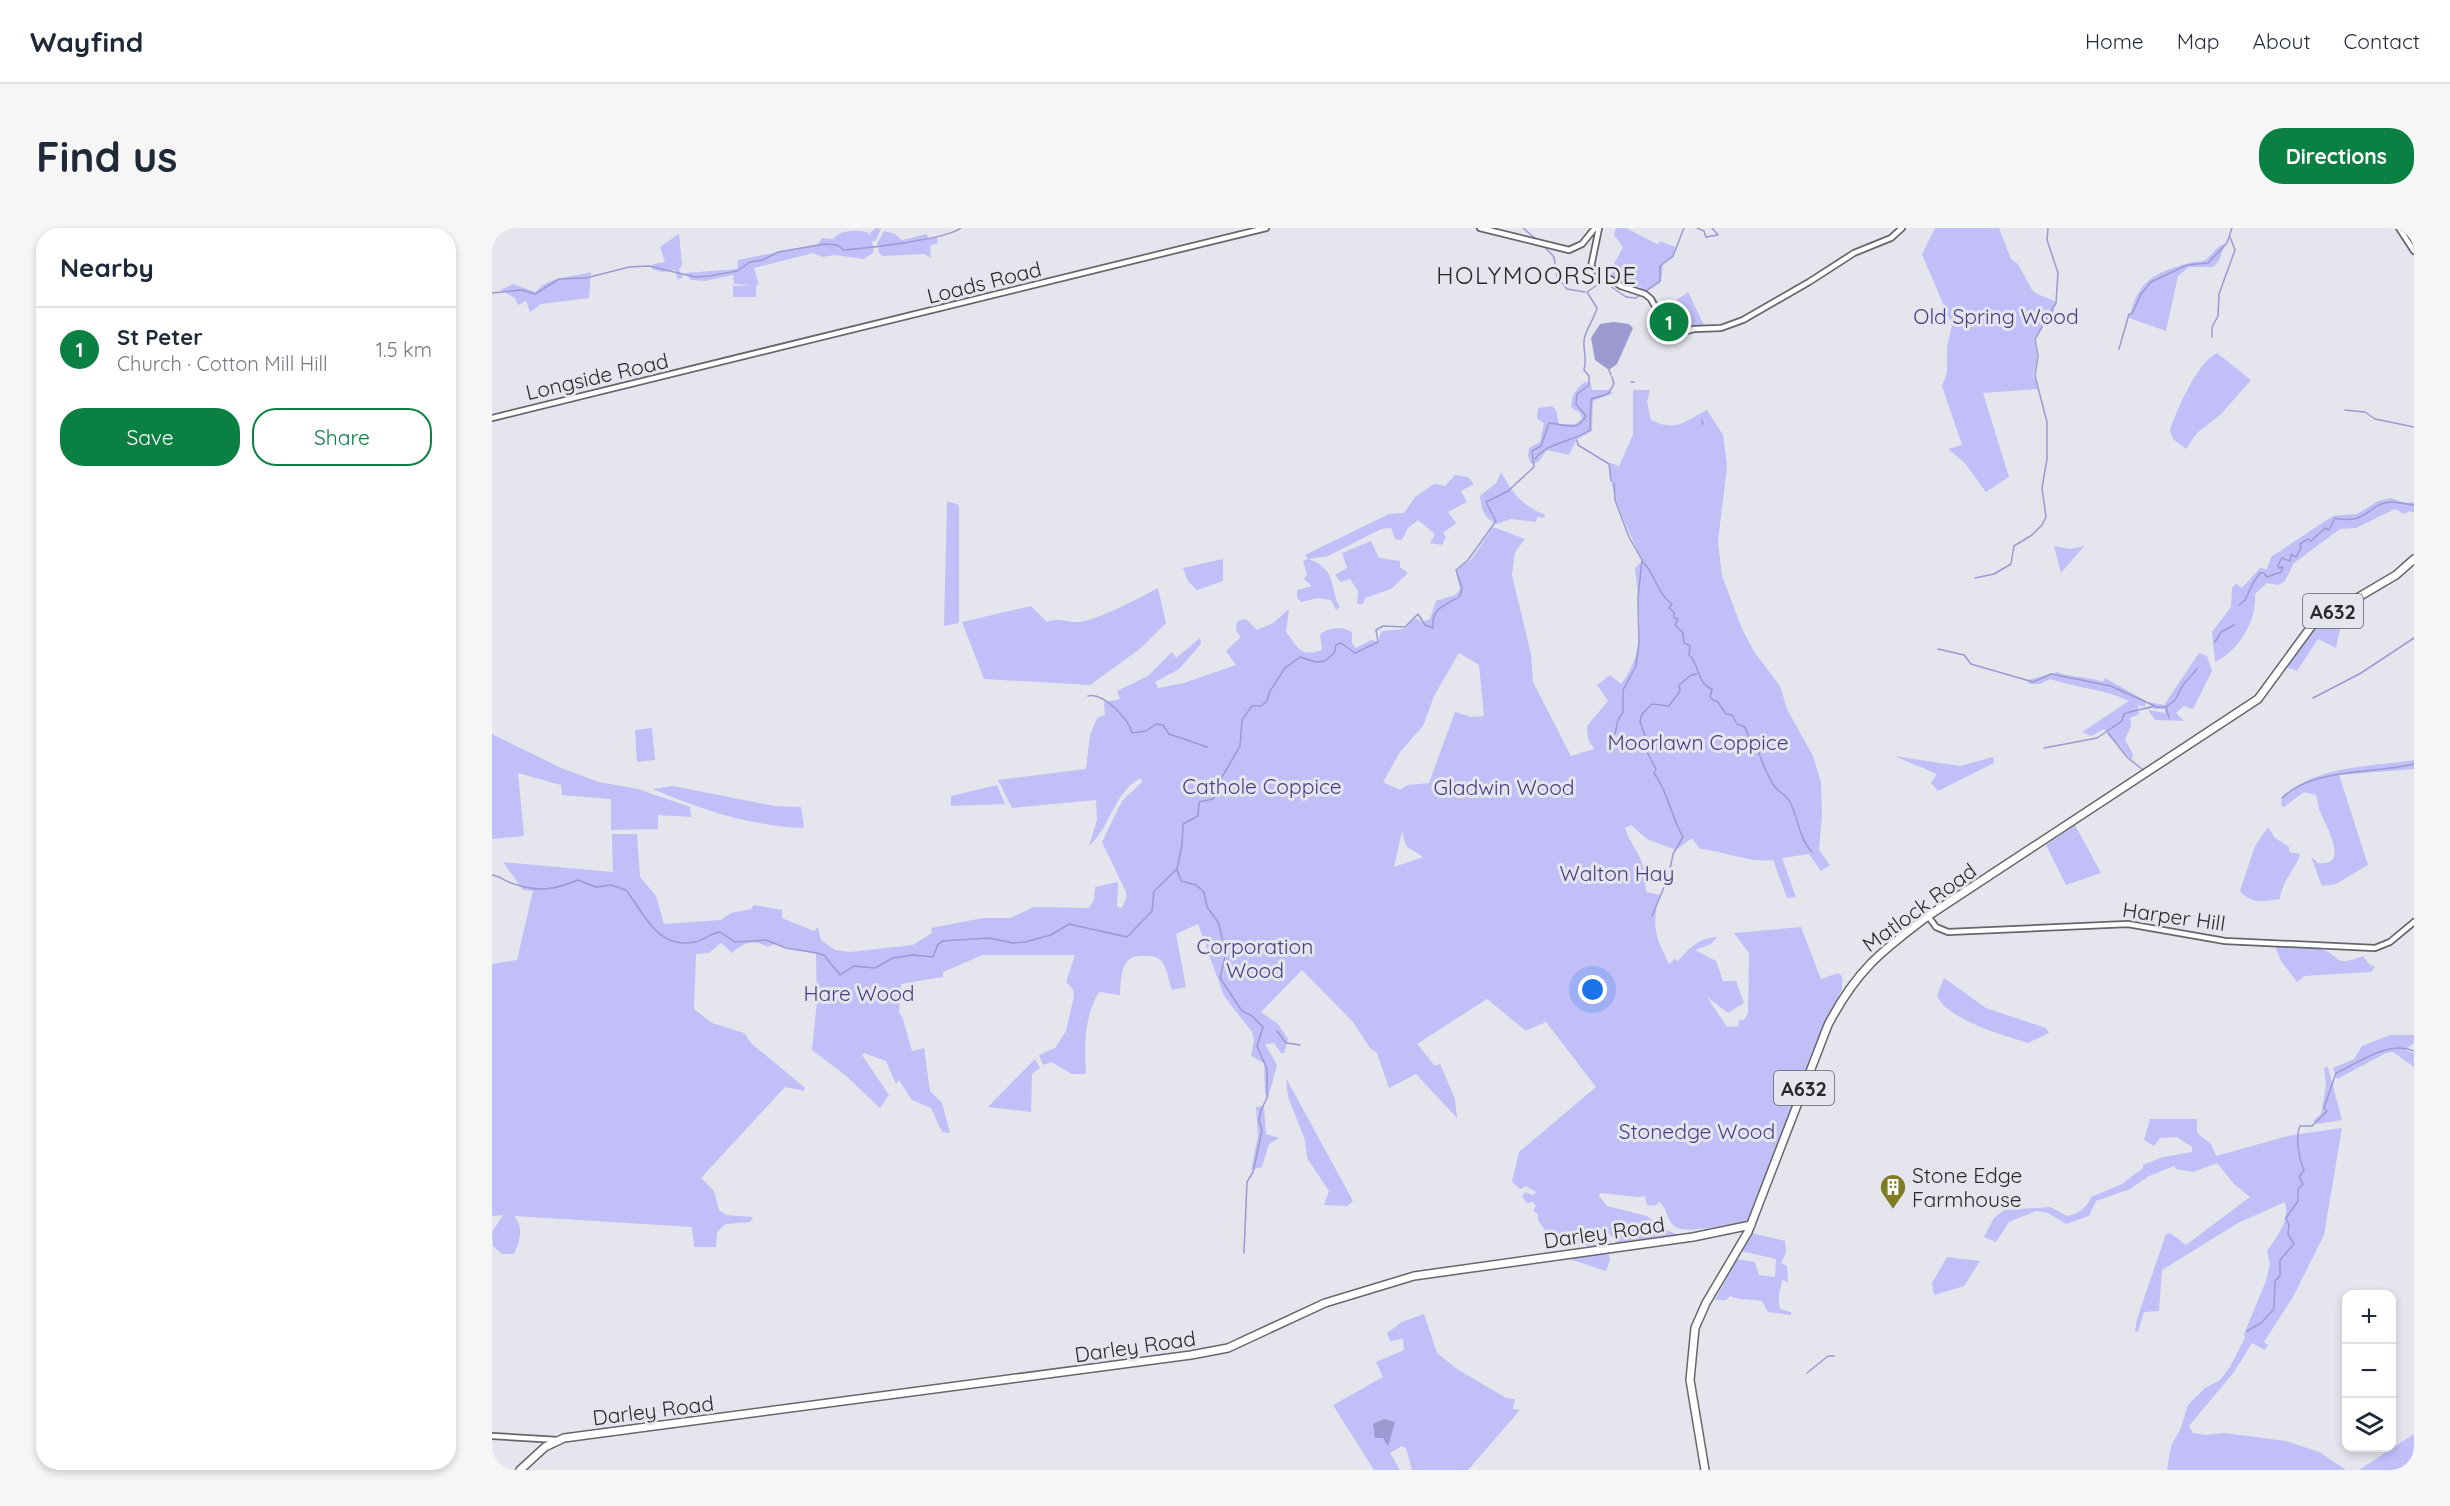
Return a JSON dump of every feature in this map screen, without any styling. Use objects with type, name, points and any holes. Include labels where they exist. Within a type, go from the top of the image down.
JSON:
[{"type":"main road","name":"Matlock Road","points":[[1704,1463],[1690,1380],[1695,1328],[1706,1303],[1751,1225],[1828,1025],[1844,995],[1872,959],[1928,916],[2258,699],[2313,624],[2396,575],[2414,559]]},
{"type":"main road","name":"Darley Road","points":[[520,1470],[545,1447],[558,1440],[1191,1355],[1228,1348],[1286,1319],[1325,1303],[1414,1276],[1693,1237],[1751,1225]]},
{"type":"street","name":"Loads Road","points":[[709,366],[1266,228]]},
{"type":"street","points":[[1480,228],[1569,250],[1582,244],[1597,228]]},
{"type":"street","points":[[1597,228],[1591,267],[1621,286],[1643,293],[1651,299],[1666,327],[1676,334],[1730,326],[1854,253],[1891,238],[1902,228]]},
{"type":"street","points":[[2399,228],[2414,251]]},
{"type":"street","name":"Longside Road","points":[[492,418],[709,366]]},
{"type":"street","name":"Harper Hill","points":[[1928,916],[1936,927],[1948,932],[2128,924],[2225,941],[2369,948],[2380,947],[2390,942],[2414,922]]},
{"type":"street","points":[[492,1436],[558,1440]]},
{"type":"green space","points":[[876,228],[881,229],[875,241],[872,241],[874,252],[864,259],[834,255],[823,257],[813,253],[754,268],[759,285],[756,285],[756,297],[733,297],[733,286],[753,285],[734,284],[733,275],[705,281],[691,280],[685,273],[737,269],[738,260],[818,244],[822,238],[834,239],[850,231],[869,233],[871,239],[870,233]]},
{"type":"green space","points":[[1616,228],[1626,228],[1659,245],[1659,241],[1675,247],[1674,257],[1663,264],[1661,282],[1646,292],[1638,289],[1643,286],[1626,285],[1612,276],[1614,264],[1623,247],[1614,235]]},
{"type":"green space","name":"Old Spring Wood","points":[[1935,228],[1999,228],[2011,259],[2018,264],[2032,290],[2055,301],[2054,311],[2034,338],[2037,359],[2033,377],[2038,383],[2037,389],[1983,393],[2009,477],[1986,492],[1964,462],[1948,449],[1962,445],[1942,386],[1947,373],[1947,347],[1952,325],[1922,254]]},
{"type":"green space","points":[[884,231],[895,234],[902,240],[927,234],[928,239],[937,237],[938,243],[930,246],[931,258],[924,254],[883,256],[879,253],[877,244]]},
{"type":"green space","points":[[679,234],[682,265],[679,270],[683,277],[678,280],[675,270],[662,272],[652,269],[653,264],[665,262],[660,247]]},
{"type":"green space","points":[[2225,244],[2219,261],[2213,267],[2189,267],[2178,276],[2166,331],[2129,318],[2137,295],[2149,280],[2166,270],[2203,261]]},
{"type":"green space","points":[[591,272],[589,298],[541,304],[530,312],[526,301],[518,305],[515,298],[500,290],[513,284],[536,292],[555,280]]},
{"type":"green space","points":[[1688,292],[1705,327],[1677,332],[1669,329],[1675,320],[1668,306]]},
{"type":"green space","points":[[2217,353],[2251,380],[2221,414],[2197,433],[2186,449],[2173,439],[2170,430],[2195,376],[2202,366]]},
{"type":"green space","points":[[1585,382],[1591,383],[1592,390],[1608,390],[1613,393],[1593,401],[1592,431],[1577,439],[1569,455],[1547,450],[1538,462],[1531,464],[1528,456],[1529,448],[1540,442],[1544,423],[1537,419],[1538,408],[1552,406],[1556,410],[1559,424],[1575,424],[1582,419],[1580,413],[1571,407],[1572,399],[1576,390]]},
{"type":"green space","points":[[1633,390],[1650,390],[1647,402],[1651,420],[1667,425],[1680,424],[1707,410],[1723,435],[1727,467],[1718,541],[1722,576],[1742,629],[1755,653],[1780,686],[1787,709],[1813,756],[1821,783],[1822,815],[1819,850],[1830,865],[1821,871],[1809,854],[1782,858],[1796,897],[1787,898],[1773,860],[1755,860],[1700,849],[1692,838],[1676,850],[1647,839],[1631,825],[1625,828],[1642,862],[1646,892],[1660,895],[1655,923],[1660,946],[1669,964],[1675,959],[1678,961],[1699,942],[1717,937],[1711,944],[1695,950],[1716,961],[1723,981],[1736,981],[1744,1003],[1728,1013],[1707,997],[1727,1027],[1738,1026],[1739,1020],[1744,1020],[1748,1013],[1749,953],[1734,933],[1801,927],[1821,979],[1838,973],[1842,976],[1842,989],[1807,1068],[1751,1217],[1747,1221],[1708,1228],[1679,1228],[1671,1223],[1664,1207],[1659,1202],[1655,1206],[1647,1205],[1645,1196],[1600,1193],[1599,1196],[1607,1206],[1647,1216],[1662,1228],[1681,1236],[1615,1244],[1616,1240],[1609,1234],[1595,1237],[1596,1246],[1590,1247],[1544,1229],[1538,1220],[1538,1214],[1533,1211],[1536,1206],[1533,1202],[1527,1203],[1522,1197],[1525,1192],[1533,1195],[1536,1192],[1526,1186],[1520,1189],[1512,1182],[1519,1152],[1596,1087],[1546,1022],[1526,1031],[1487,999],[1417,1044],[1435,1066],[1440,1064],[1455,1099],[1457,1118],[1416,1074],[1389,1088],[1377,1053],[1370,1048],[1353,1022],[1302,970],[1261,1012],[1278,1024],[1288,1039],[1284,1053],[1281,1053],[1274,1043],[1265,1044],[1277,1065],[1268,1098],[1265,1093],[1264,1063],[1251,1056],[1254,1040],[1252,1032],[1224,996],[1198,924],[1176,934],[1186,987],[1172,990],[1166,969],[1158,958],[1138,956],[1132,958],[1124,967],[1120,995],[1099,992],[1090,1011],[1086,1032],[1086,1074],[1072,1074],[1051,1062],[1043,1065],[1039,1055],[1055,1048],[1066,1031],[1074,996],[1073,989],[1066,982],[1075,955],[983,955],[943,972],[943,977],[901,984],[899,1013],[902,1016],[912,1051],[924,1048],[930,1091],[942,1103],[950,1133],[942,1132],[931,1108],[912,1100],[899,1080],[896,1084],[886,1061],[864,1053],[862,1055],[889,1095],[880,1108],[845,1075],[812,1050],[817,1001],[816,954],[774,944],[768,947],[754,942],[741,946],[732,953],[721,943],[709,953],[696,954],[694,1009],[712,1023],[744,1033],[752,1044],[804,1087],[805,1091],[785,1087],[701,1178],[714,1191],[719,1210],[726,1215],[753,1217],[750,1222],[726,1224],[717,1232],[716,1247],[694,1247],[692,1227],[514,1216],[519,1225],[520,1234],[514,1254],[502,1254],[493,1246],[492,1232],[503,1215],[492,1216],[492,964],[517,960],[533,891],[523,890],[503,862],[613,872],[612,834],[637,834],[640,877],[656,896],[664,924],[721,920],[731,913],[751,909],[754,905],[782,910],[782,918],[814,931],[818,927],[821,940],[835,950],[850,952],[913,945],[932,933],[931,928],[983,918],[1010,918],[1034,907],[1089,908],[1094,900],[1095,887],[1118,882],[1117,907],[1122,908],[1126,892],[1102,842],[1122,801],[1142,782],[1141,778],[1125,791],[1089,846],[1097,820],[1096,800],[1012,808],[998,780],[1086,769],[1090,735],[1097,718],[1105,715],[1104,702],[1120,699],[1117,691],[1148,676],[1172,652],[1176,658],[1200,638],[1201,644],[1179,669],[1155,682],[1158,688],[1184,683],[1236,665],[1226,651],[1241,637],[1236,631],[1237,621],[1246,619],[1257,630],[1273,623],[1289,609],[1286,632],[1297,647],[1309,653],[1322,650],[1320,634],[1328,630],[1340,628],[1352,632],[1352,643],[1356,648],[1371,640],[1379,642],[1379,636],[1383,631],[1404,629],[1415,618],[1422,622],[1430,619],[1436,601],[1455,595],[1460,590],[1456,572],[1459,567],[1471,560],[1493,527],[1525,539],[1515,552],[1512,575],[1531,654],[1533,682],[1571,756],[1594,749],[1588,739],[1587,726],[1608,701],[1597,685],[1610,675],[1621,684],[1635,658],[1640,629],[1635,568],[1642,561],[1616,500],[1610,475],[1610,463],[1619,466],[1633,435]],"holes":[[[1459,653],[1479,665],[1484,716],[1471,717],[1455,712],[1429,783],[1408,785],[1400,790],[1383,782],[1400,752],[1423,726],[1434,696]],[[1402,831],[1406,846],[1423,857],[1394,867]]]},
{"type":"green space","points":[[1501,472],[1518,498],[1544,514],[1545,518],[1537,517],[1536,522],[1511,519],[1497,524],[1486,516],[1480,496],[1497,482]]},
{"type":"green space","points":[[1455,475],[1468,477],[1474,484],[1461,491],[1467,502],[1448,512],[1456,523],[1443,533],[1446,537],[1442,545],[1430,543],[1435,534],[1418,520],[1408,528],[1402,540],[1395,539],[1391,528],[1381,529],[1328,556],[1309,559],[1325,568],[1329,574],[1340,607],[1336,610],[1331,600],[1318,598],[1301,602],[1297,598],[1297,590],[1312,586],[1304,579],[1307,574],[1303,561],[1308,559],[1305,555],[1389,514],[1404,513],[1415,497],[1434,484],[1445,486]]},
{"type":"green space","points":[[2391,498],[2406,503],[2414,502],[2414,513],[2410,511],[2404,514],[2395,509],[2356,528],[2340,529],[2294,563],[2285,581],[2278,585],[2267,583],[2255,594],[2253,614],[2245,634],[2232,650],[2215,662],[2212,632],[2231,607],[2232,588],[2236,584],[2242,588],[2260,568],[2267,569],[2271,557],[2333,516],[2357,514],[2378,501]]},
{"type":"green space","points":[[947,501],[959,505],[959,623],[944,626]]},
{"type":"green space","points":[[1371,541],[1379,558],[1400,561],[1400,567],[1408,573],[1391,589],[1365,598],[1363,604],[1357,604],[1358,591],[1350,579],[1341,582],[1335,575],[1347,568],[1342,553]]},
{"type":"green space","points":[[2054,546],[2070,549],[2084,546],[2061,573]]},
{"type":"green space","points":[[1223,559],[1223,581],[1197,590],[1188,581],[1183,568]]},
{"type":"green space","points":[[1158,588],[1166,623],[1141,648],[1090,685],[984,679],[962,622],[1031,606],[1047,622],[1087,621]]},
{"type":"green space","points":[[2344,609],[2336,648],[2318,639],[2297,671],[2286,667],[2317,626]]},
{"type":"green space","points":[[2199,653],[2207,656],[2212,671],[2193,709],[2184,706],[2176,713],[2184,721],[2155,720],[2148,710],[2165,713],[2165,709],[2154,709],[2149,702],[2164,705]]},
{"type":"green space","points":[[2057,672],[2103,682],[2105,678],[2146,701],[2145,707],[2138,705],[2139,714],[2130,718],[2131,726],[2125,740],[2133,754],[2132,760],[2104,729],[2091,736],[2082,732],[2129,701],[2050,679],[2040,684],[2029,684],[2028,680]]},
{"type":"green space","points":[[652,728],[655,760],[637,762],[635,730]]},
{"type":"green space","points":[[492,734],[561,768],[599,782],[638,789],[690,807],[691,817],[658,815],[658,829],[611,830],[611,799],[562,795],[561,785],[518,773],[524,836],[492,839]]},
{"type":"green space","points":[[1894,756],[1960,766],[1993,757],[1994,763],[1938,791],[1931,783],[1937,774]]},
{"type":"green space","points":[[2414,760],[2414,769],[2339,775],[2368,865],[2336,884],[2322,886],[2311,857],[2318,863],[2328,862],[2333,858],[2335,851],[2316,795],[2304,792],[2284,807],[2281,806],[2282,798],[2295,787],[2327,773]]},
{"type":"green space","points":[[997,785],[1005,804],[951,806],[951,796]]},
{"type":"green space","points":[[673,786],[774,806],[801,807],[804,828],[784,827],[727,816],[653,789]]},
{"type":"green space","points":[[2075,825],[2101,873],[2066,885],[2046,845]]},
{"type":"green space","points":[[2268,827],[2275,838],[2289,847],[2289,852],[2300,854],[2283,886],[2280,899],[2258,901],[2240,891],[2255,846]]},
{"type":"green space","points":[[2275,946],[2319,949],[2341,961],[2363,956],[2370,965],[2375,966],[2371,972],[2304,976],[2297,982],[2281,961]]},
{"type":"green space","points":[[1944,978],[1986,1008],[2046,1028],[2049,1033],[2028,1043],[1977,1026],[1943,1005],[1937,996]]},
{"type":"green space","points":[[2390,1035],[2414,1035],[2414,1043],[2405,1050],[2414,1053],[2414,1067],[2393,1052],[2386,1053],[2337,1079],[2333,1068],[2354,1059],[2362,1046]]},
{"type":"green space","points":[[1035,1059],[1040,1068],[1032,1074],[1031,1112],[988,1107]]},
{"type":"green space","points":[[2328,1067],[2342,1120],[2317,1124],[2313,1121],[2321,1114],[2326,1086],[2324,1068]]},
{"type":"green space","points":[[1286,1078],[1353,1201],[1347,1206],[1324,1205],[1329,1191],[1307,1158],[1305,1140],[1288,1097]]},
{"type":"green space","points":[[1264,1106],[1266,1134],[1279,1138],[1269,1144],[1262,1167],[1251,1170],[1258,1136],[1256,1107]]},
{"type":"green space","points":[[2150,1119],[2197,1119],[2197,1133],[2211,1144],[2216,1156],[2292,1135],[2342,1128],[2324,1235],[2293,1297],[2264,1342],[2268,1345],[2265,1350],[2252,1343],[2234,1372],[2189,1426],[2193,1433],[2206,1435],[2225,1433],[2286,1441],[2319,1452],[2346,1470],[2167,1470],[2171,1446],[2180,1430],[2188,1405],[2205,1388],[2220,1380],[2230,1367],[2245,1338],[2244,1334],[2266,1281],[2270,1264],[2267,1251],[2284,1222],[2285,1202],[2238,1223],[2162,1270],[2159,1311],[2144,1312],[2138,1332],[2135,1331],[2137,1319],[2166,1234],[2170,1233],[2186,1245],[2250,1197],[2234,1184],[2217,1163],[2193,1172],[2176,1169],[2174,1166],[2149,1176],[2130,1189],[2096,1201],[2089,1216],[2066,1224],[2048,1213],[2036,1211],[2009,1222],[1996,1242],[1984,1237],[1994,1218],[2004,1210],[2050,1207],[2067,1216],[2071,1215],[2085,1207],[2091,1197],[2122,1184],[2143,1168],[2143,1165],[2163,1157],[2192,1152],[2192,1147],[2177,1137],[2160,1138],[2154,1146],[2144,1140]]},
{"type":"green space","points":[[1752,1233],[1785,1241],[1786,1253],[1781,1263],[1787,1266],[1788,1282],[1782,1280],[1779,1300],[1780,1309],[1791,1312],[1791,1315],[1768,1312],[1762,1301],[1730,1296],[1726,1300],[1715,1300],[1737,1259],[1755,1262],[1759,1275],[1775,1277],[1776,1259],[1741,1251]]},
{"type":"green space","points":[[1608,1251],[1610,1260],[1606,1271],[1563,1257]]},
{"type":"green space","points":[[1947,1257],[1980,1261],[1964,1286],[1934,1295],[1932,1283]]},
{"type":"green space","points":[[1424,1314],[1437,1353],[1457,1369],[1506,1398],[1515,1399],[1513,1409],[1520,1410],[1468,1470],[1412,1470],[1406,1448],[1402,1446],[1390,1453],[1400,1470],[1374,1470],[1333,1405],[1383,1377],[1376,1362],[1404,1350],[1403,1339],[1390,1341],[1387,1333],[1402,1322]]},
{"type":"green space","points":[[2414,1434],[2414,1470],[2359,1470],[2386,1452],[2396,1452],[2396,1446]]},
{"type":"shaded area","points":[[1614,322],[1629,324],[1633,328],[1617,364],[1609,370],[1595,360],[1591,338],[1600,324]]},
{"type":"shaded area","points":[[1384,1419],[1395,1422],[1388,1446],[1383,1438],[1375,1438],[1373,1424]]},
{"type":"waterway","points":[[492,293],[521,290],[535,294],[559,279],[586,278],[629,267],[649,266],[695,277],[710,276],[737,271],[750,262],[763,260],[778,252],[825,244],[837,245],[844,250],[887,245],[923,240],[961,228]]},
{"type":"waterway","points":[[1523,228],[1538,241]]},
{"type":"waterway","points":[[492,875],[514,884],[539,889],[554,888],[578,880],[596,887],[611,885],[626,890],[653,928],[671,940],[682,943],[695,942],[720,932],[735,942],[766,940],[786,948],[824,955],[840,975],[854,966],[875,968],[893,958],[913,955],[933,957],[938,944],[943,941],[989,938],[1013,943],[1025,942],[1051,935],[1069,924],[1127,937],[1152,911],[1154,891],[1177,869],[1183,824],[1198,816],[1199,802],[1213,799],[1216,795],[1218,784],[1240,746],[1242,720],[1252,706],[1261,706],[1267,701],[1270,691],[1285,668],[1300,657],[1316,662],[1325,661],[1334,653],[1336,645],[1341,643],[1355,653],[1378,642],[1376,630],[1383,626],[1405,627],[1418,614],[1425,625],[1433,628],[1437,611],[1460,596],[1462,588],[1456,570],[1468,560],[1496,521],[1486,502],[1508,491],[1534,467],[1532,451],[1541,446],[1549,423],[1574,426],[1586,416],[1576,404],[1577,394],[1589,385],[1589,376],[1584,370],[1584,340],[1597,308],[1587,292],[1603,281],[1626,297],[1636,298],[1660,281],[1660,266],[1673,256],[1684,228]]},
{"type":"waterway","points":[[1697,228],[1704,231],[1706,237],[1718,235],[1712,228]]},
{"type":"waterway","points":[[1975,578],[1994,574],[2011,564],[2014,546],[2032,535],[2046,517],[2042,488],[2047,459],[2047,422],[2035,376],[2038,356],[2035,339],[2056,303],[2058,273],[2047,240],[2048,228]]},
{"type":"waterway","points":[[2119,349],[2129,314],[2132,314],[2141,294],[2151,282],[2187,265],[2208,263],[2227,243],[2232,228]]},
{"type":"waterway","points":[[2212,337],[2212,327],[2218,316],[2219,294],[2235,250],[2230,237]]},
{"type":"waterway","points":[[1544,246],[1554,257],[1557,277],[1567,289],[1585,292]]},
{"type":"waterway","points":[[1609,370],[1611,375]]},
{"type":"waterway","points":[[1535,459],[1546,449],[1590,430],[1591,399],[1608,394],[1614,384],[1612,377]]},
{"type":"waterway","points":[[2345,410],[2365,412],[2375,419],[2414,427]]},
{"type":"waterway","points":[[1702,420],[1703,424]]},
{"type":"waterway","points":[[1577,440],[1578,445],[1609,464],[1611,481]]},
{"type":"waterway","points":[[1614,483],[1615,500],[1629,537],[1642,560],[1638,598],[1639,643],[1636,666],[1623,690],[1623,712],[1618,720],[1615,734]]},
{"type":"waterway","points":[[2239,605],[2245,600],[2260,573],[2264,573],[2267,577],[2281,572],[2283,567],[2279,568],[2278,565],[2282,558],[2290,561],[2291,554],[2296,557],[2301,548],[2300,544],[2308,539],[2311,541],[2325,528],[2329,530],[2335,518],[2354,519],[2384,503],[2414,505]]},
{"type":"waterway","points":[[1642,561],[1663,595],[1672,604],[1669,608],[1674,612],[1674,618],[1678,619],[1675,625],[1683,633],[1684,643],[1690,646],[1689,655],[1703,682],[1712,689],[1710,697],[1717,701],[1726,714],[1732,715],[1737,724],[1745,727],[1750,740],[1755,742],[1768,775],[1776,788],[1790,802],[1804,841],[1812,852]]},
{"type":"waterway","points":[[2215,642],[2221,632],[2234,625]]},
{"type":"waterway","points":[[2313,698],[2361,673],[2414,638]]},
{"type":"waterway","points":[[1938,649],[1964,655],[1971,664],[2033,682],[2051,674],[2111,686],[2157,707],[2166,707],[2175,700],[2183,685],[2197,669]]},
{"type":"waterway","points":[[1652,916],[1669,875],[1673,854],[1683,837],[1654,773],[1656,769],[1646,750],[1647,742],[1640,721],[1642,714],[1652,704],[1669,706],[1680,691],[1679,685],[1691,675],[1697,674]]},
{"type":"waterway","points":[[1088,696],[1101,698],[1108,702],[1121,714],[1132,733],[1146,731],[1156,724],[1163,725],[1169,734],[1207,747]]},
{"type":"waterway","points":[[2044,748],[2097,738],[2122,721],[2124,714],[2154,706]]},
{"type":"waterway","points":[[2166,707],[2169,718]]},
{"type":"waterway","points":[[2108,733],[2127,757],[2143,770]]},
{"type":"waterway","points":[[2282,798],[2295,788],[2310,781],[2414,764]]},
{"type":"waterway","points":[[1177,869],[1181,881],[1196,885],[1204,892],[1207,907],[1218,922],[1226,952],[1220,978],[1242,1011],[1252,1016],[1263,1027],[1257,1046],[1267,1069],[1267,1098],[1259,1120],[1262,1131],[1253,1172],[1247,1182],[1244,1253]]},
{"type":"waterway","points":[[1277,1031],[1286,1043]]},
{"type":"waterway","points":[[1287,1043],[1300,1045]]},
{"type":"waterway","points":[[2247,1331],[2261,1323],[2274,1309],[2275,1281],[2280,1276],[2280,1260],[2294,1244],[2288,1234],[2289,1225],[2286,1218],[2298,1201],[2298,1189],[2303,1184],[2299,1177],[2304,1170],[2298,1148],[2300,1126],[2312,1126],[2327,1111],[2324,1108],[2336,1073],[2384,1050],[2404,1048],[2414,1051]]},
{"type":"waterway","points":[[1807,1373],[1828,1356]]},
{"type":"waterway","points":[[1829,1356],[1834,1356]]},
{"type":"place","name":"St Peter","points":[[1669,322]]},
{"type":"place","name":"Stone Edge Farmhouse","points":[[1893,1210]]},
{"type":"district","name":"HOLYMOORSIDE","points":[[1537,275]]},
{"type":"park label","name":"Moorlawn Coppice","points":[[1698,742]]},
{"type":"park label","name":"Cathole Coppice","points":[[1262,786]]},
{"type":"park label","name":"Gladwin Wood","points":[[1504,787]]},
{"type":"park label","name":"Walton Hay","points":[[1617,873]]},
{"type":"park label","name":"Corporation Wood","points":[[1255,958]]},
{"type":"park label","name":"Hare Wood","points":[[859,993]]},
{"type":"park label","name":"Stonedge Wood","points":[[1697,1131]]}]
